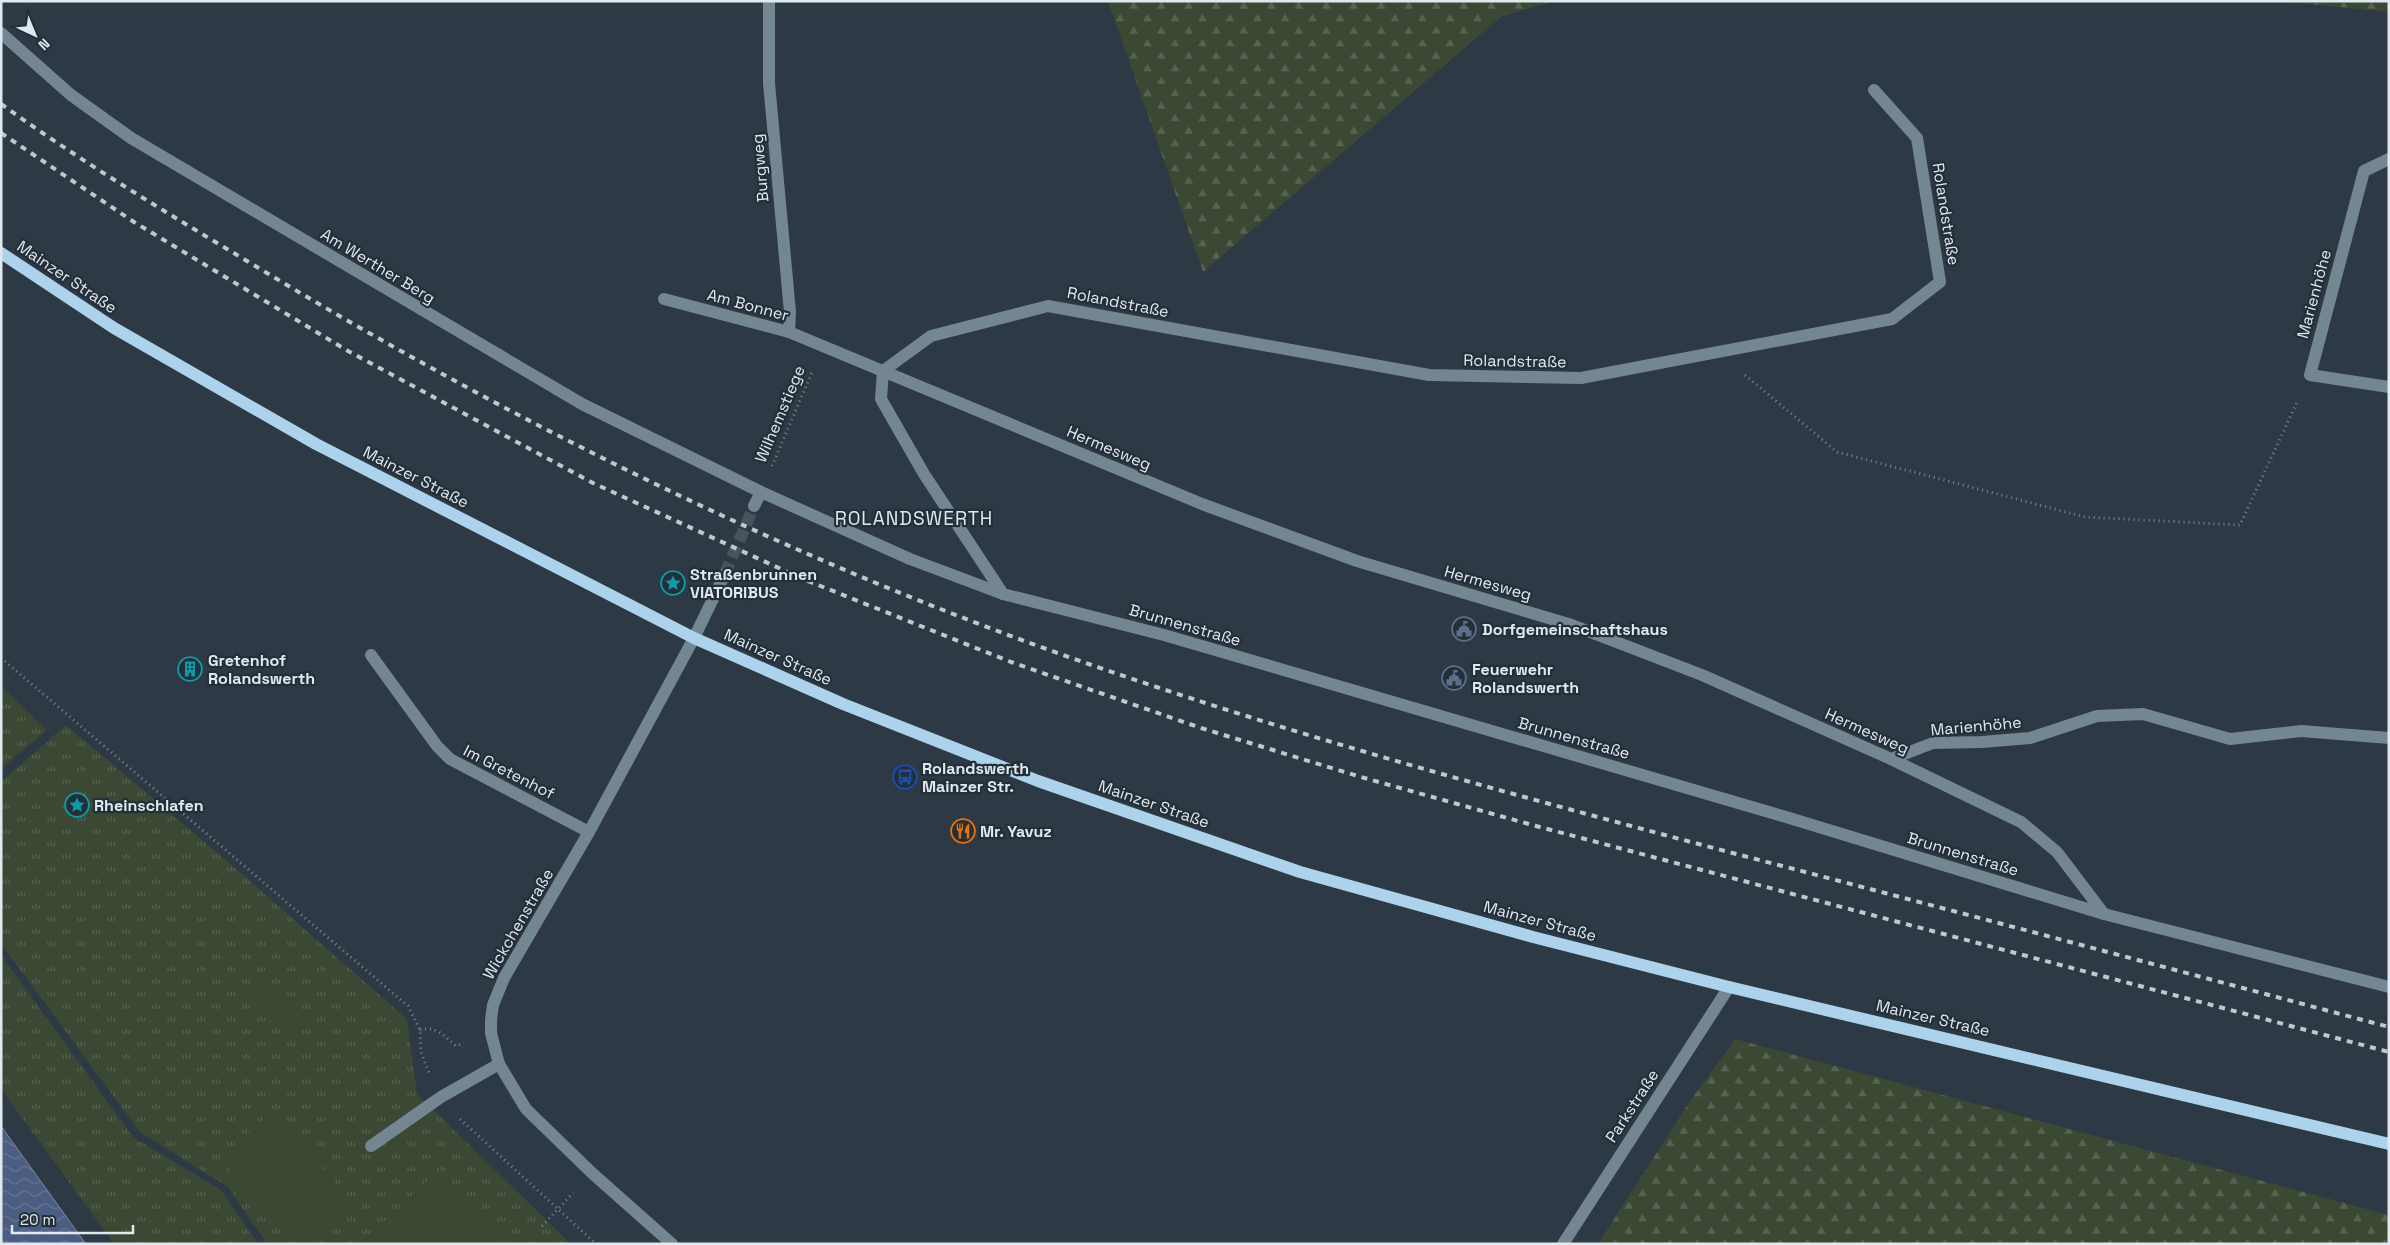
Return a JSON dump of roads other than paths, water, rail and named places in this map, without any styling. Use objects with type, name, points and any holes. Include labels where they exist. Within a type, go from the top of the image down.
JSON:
[{"type":"main road","name":"Mainzer Straße","points":[[1,253],[114,328],[316,444],[694,638],[843,704],[1038,781],[1300,872],[1533,937],[1729,987],[2389,1144]]},
{"type":"street","name":"Burgweg","points":[[769,1],[769,83],[790,312],[789,332]]},
{"type":"street","name":"Am Werther Berg","points":[[1,32],[71,95],[131,138],[582,404],[761,492]]},
{"type":"street","name":"Rolandstraße","points":[[883,371],[931,336],[1048,306],[1429,375],[1581,378],[1892,318],[1940,282],[1917,138],[1874,90]]},
{"type":"street","name":"Marienhöhe","points":[[2389,159],[2364,171],[2310,374],[2389,387]]},
{"type":"street","name":"Am Bonner","points":[[664,299],[789,332],[822,347]]},
{"type":"street","name":"Hermesweg","points":[[822,347],[1202,504],[1348,558],[1590,632],[1702,675],[1891,759],[2021,822],[2057,852],[2104,914]]},
{"type":"street","points":[[883,371],[881,399],[924,474],[1003,594]]},
{"type":"street","points":[[754,506],[761,492]]},
{"type":"street","name":"Brunnenstraße","points":[[761,492],[910,559],[1003,594],[1183,641],[1776,814],[2104,914],[2389,987]]},
{"type":"street","name":"Wickchenstraße","points":[[672,1244],[592,1173],[526,1109],[499,1064],[491,1033],[492,1005],[504,978],[589,832],[694,638],[725,574]]},
{"type":"street","name":"Im Gretenhof","points":[[371,655],[432,740],[450,760],[589,832]]},
{"type":"street","name":"Marienhöhe","points":[[1891,759],[1933,743],[1982,742],[2030,738],[2097,716],[2143,714],[2230,739],[2301,731],[2389,738]]},
{"type":"street","name":"Parkstraße","points":[[1563,1244],[1729,987]]},
{"type":"street","points":[[371,1146],[441,1097],[499,1064]]},
{"type":"water","points":[[1,1126],[83,1240],[86,1244],[1,1244]]},
{"type":"tunnel","points":[[725,574],[754,506]]},
{"type":"railway","points":[[1,104],[94,167],[252,264],[344,319],[531,422],[723,516],[919,601],[1019,639],[1193,699],[1458,779],[2389,1027]]},
{"type":"railway","points":[[1,133],[134,222],[348,351],[593,483],[803,579],[1011,662],[1201,728],[1361,777],[1536,826],[2389,1052]]},
{"type":"place","name":"Straßenbrunnen VIATORIBUS","points":[[673,583]]},
{"type":"place","name":"Dorfgemeinschaftshaus","points":[[1464,629]]},
{"type":"place","name":"Gretenhof Rolandswerth","points":[[190,669]]},
{"type":"place","name":"Feuerwehr Rolandswerth","points":[[1454,678]]},
{"type":"place","name":"Rolandswerth Mainzer Str.","points":[[905,777]]},
{"type":"place","name":"Rheinschlafen","points":[[77,805]]},
{"type":"place","name":"Mr. Yavuz","points":[[963,831]]},
{"type":"district","name":"ROLANDSWERTH","points":[[914,518]]}]
